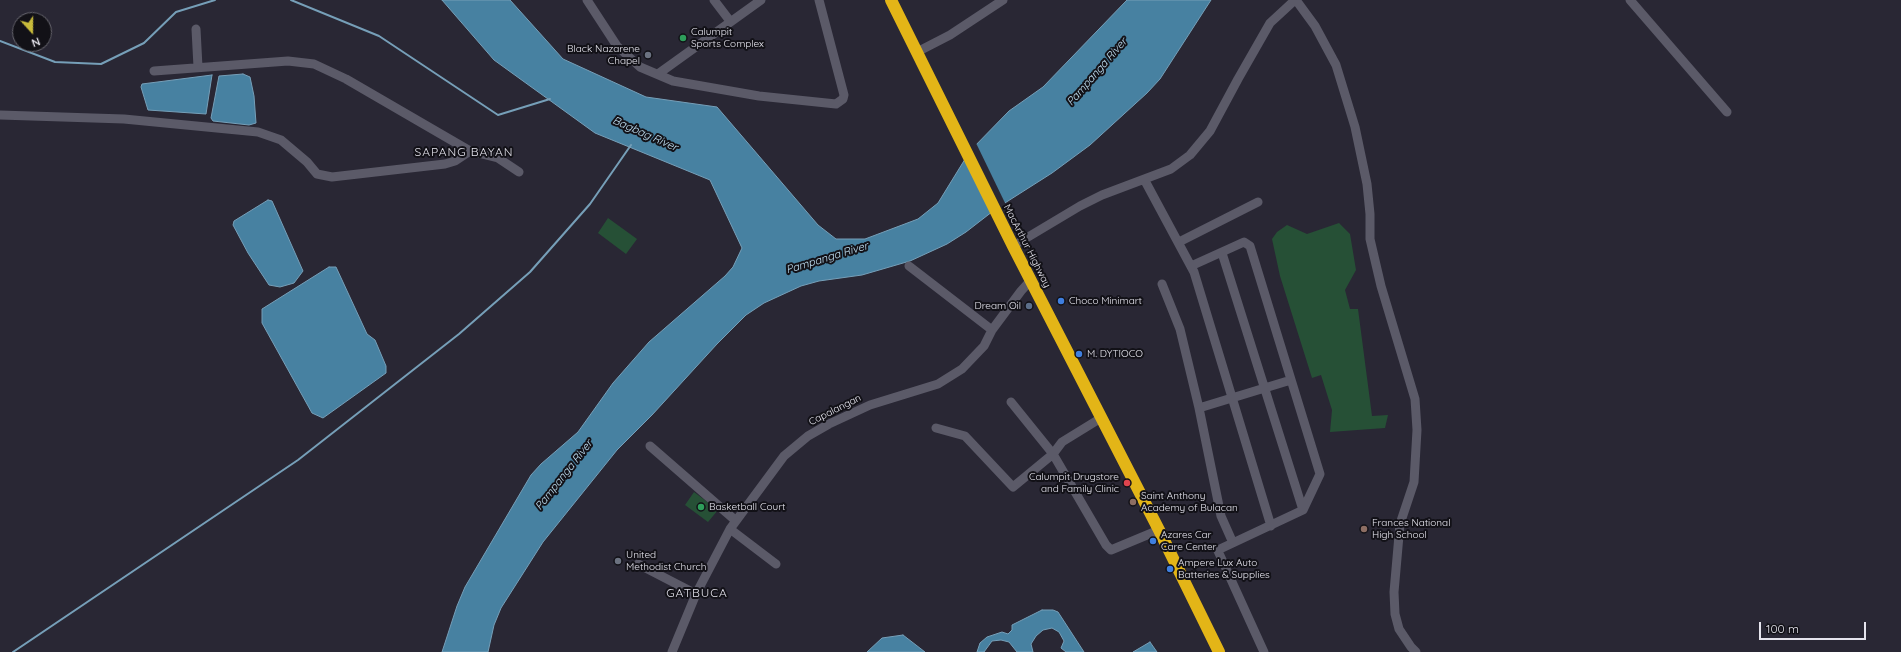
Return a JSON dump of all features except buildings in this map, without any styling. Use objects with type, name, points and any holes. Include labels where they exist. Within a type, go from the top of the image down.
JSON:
[{"type":"highway","name":"MacArthur Highway","points":[[891,0],[1013,246],[1220,652]]},
{"type":"street","points":[[587,0],[617,46],[640,67],[682,84],[759,96],[836,104],[843,99],[844,95],[823,1]]},
{"type":"street","points":[[714,0],[730,21]]},
{"type":"street","points":[[658,74],[761,0]]},
{"type":"street","points":[[919,55],[1003,0]]},
{"type":"street","points":[[1013,246],[1080,206],[1102,195],[1171,168],[1190,155],[1210,131],[1270,23],[1296,0],[1315,26],[1336,65],[1355,128],[1366,184],[1370,214],[1370,239],[1381,286],[1415,399],[1417,430],[1414,482],[1400,524],[1394,592],[1395,614],[1399,629],[1416,652]]},
{"type":"street","points":[[1630,0],[1727,112]]},
{"type":"street","points":[[196,30],[198,67]]},
{"type":"street","points":[[154,70],[288,61],[314,64],[346,79],[470,151],[498,158],[519,172]]},
{"type":"street","points":[[0,115],[124,119],[258,132],[281,140],[307,162],[317,174],[332,178],[445,164],[455,161],[470,151]]},
{"type":"street","points":[[1144,179],[1191,266],[1271,526]]},
{"type":"street","points":[[1179,242],[1258,202]]},
{"type":"street","points":[[1191,266],[1244,242],[1250,246],[1320,474],[1303,510],[1218,551],[1264,652]]},
{"type":"street","points":[[1222,253],[1303,510]]},
{"type":"street","points":[[909,266],[992,330]]},
{"type":"street","name":"Capalangan","points":[[672,652],[696,594],[735,520],[784,456],[808,436],[829,424],[870,405],[938,384],[962,369],[984,346],[992,330],[1031,280]]},
{"type":"street","points":[[1162,284],[1180,329],[1199,408],[1221,516],[1233,543]]},
{"type":"street","points":[[1199,408],[1291,380]]},
{"type":"street","points":[[1011,402],[1053,454],[1111,550],[1159,530]]},
{"type":"street","points":[[936,428],[965,436],[1013,487],[1053,454],[1062,442],[1102,418]]},
{"type":"street","points":[[650,446],[735,520]]},
{"type":"street","points":[[730,529],[776,564]]},
{"type":"street","points":[[638,564],[696,594]]},
{"type":"green space","points":[[608,218],[637,239],[626,254],[598,233]]},
{"type":"green space","points":[[1339,223],[1350,234],[1356,270],[1345,290],[1350,309],[1358,309],[1372,416],[1388,415],[1385,428],[1330,432],[1332,410],[1321,375],[1312,378],[1280,276],[1272,239],[1277,232],[1287,225],[1307,234]]},
{"type":"green space","name":"Basketball Court","points":[[694,492],[718,510],[708,522],[685,505]]},
{"type":"water","points":[[442,0],[510,0],[563,59],[646,97],[717,107],[818,225],[836,239],[865,239],[918,219],[938,203],[970,151],[1009,111],[1043,87],[1127,0],[1211,0],[1160,79],[1147,93],[1090,145],[1052,173],[997,208],[966,232],[947,244],[910,261],[862,275],[819,281],[801,286],[764,303],[746,315],[617,450],[543,542],[501,608],[494,625],[488,652],[442,652],[457,606],[465,587],[531,475],[541,464],[578,432],[613,383],[649,342],[725,276],[733,267],[742,248],[710,180],[595,133],[494,60]]},
{"type":"water","points":[[243,74],[250,77],[254,96],[256,123],[249,125],[213,121],[211,118],[219,76]]},
{"type":"water","points":[[212,75],[206,114],[148,110],[141,87],[142,84]]},
{"type":"water","points":[[268,200],[272,201],[303,271],[294,283],[280,287],[269,285],[248,253],[233,225],[234,221]]},
{"type":"water","points":[[329,267],[336,267],[367,334],[375,340],[386,366],[386,373],[323,418],[312,413],[262,323],[262,309]]},
{"type":"water","points":[[1042,610],[1053,610],[1058,612],[1084,652],[1066,652],[1061,648],[1064,641],[1059,632],[1052,628],[1043,630],[1036,636],[1031,644],[1033,652],[1017,652],[1009,642],[1001,640],[992,641],[984,652],[977,652],[980,643],[987,637],[1002,632],[1008,634],[1012,630],[1012,625]]},
{"type":"water","points":[[903,635],[925,652],[867,652],[882,638]]},
{"type":"water","points":[[1150,642],[1157,652],[1133,652]]},
{"type":"pier","points":[[976,143],[1006,205],[999,209],[969,149]]},
{"type":"waterway","points":[[0,41],[55,62],[101,64],[144,43],[176,12],[215,0]]},
{"type":"waterway","points":[[291,0],[379,36],[498,115],[550,99]]},
{"type":"waterway","points":[[13,652],[298,460],[459,334],[530,272],[590,204],[631,145]]},
{"type":"place","name":"Calumpit Sports Complex","points":[[683,38]]},
{"type":"place","name":"Black Nazarene Chapel","points":[[648,55]]},
{"type":"place","name":"Choco Minimart","points":[[1061,301]]},
{"type":"place","name":"Dream Oil","points":[[1029,306]]},
{"type":"place","name":"M. DYTIOCO","points":[[1079,354]]},
{"type":"place","name":"Calumpit Drugstore and Family Clinic","points":[[1127,483]]},
{"type":"place","name":"Saint Anthony Academy of Bulacan","points":[[1133,502]]},
{"type":"place","name":"Basketball Court","points":[[701,507]]},
{"type":"place","name":"Frances National High School","points":[[1364,529]]},
{"type":"place","name":"Azares Car Care Center","points":[[1153,541]]},
{"type":"place","name":"United Methodist Church","points":[[618,561]]},
{"type":"place","name":"Ampere Lux Auto Batteries & Supplies","points":[[1170,569]]},
{"type":"district","name":"SAPANG BAYAN","points":[[464,152]]},
{"type":"district","name":"GATBUCA","points":[[697,593]]},
{"type":"water label","name":"Pampanga River","points":[[1097,72]]},
{"type":"water label","name":"Bagbag River","points":[[645,134]]},
{"type":"water label","name":"Pampanga River","points":[[827,258]]},
{"type":"water label","name":"Pampanga River","points":[[564,475]]}]
